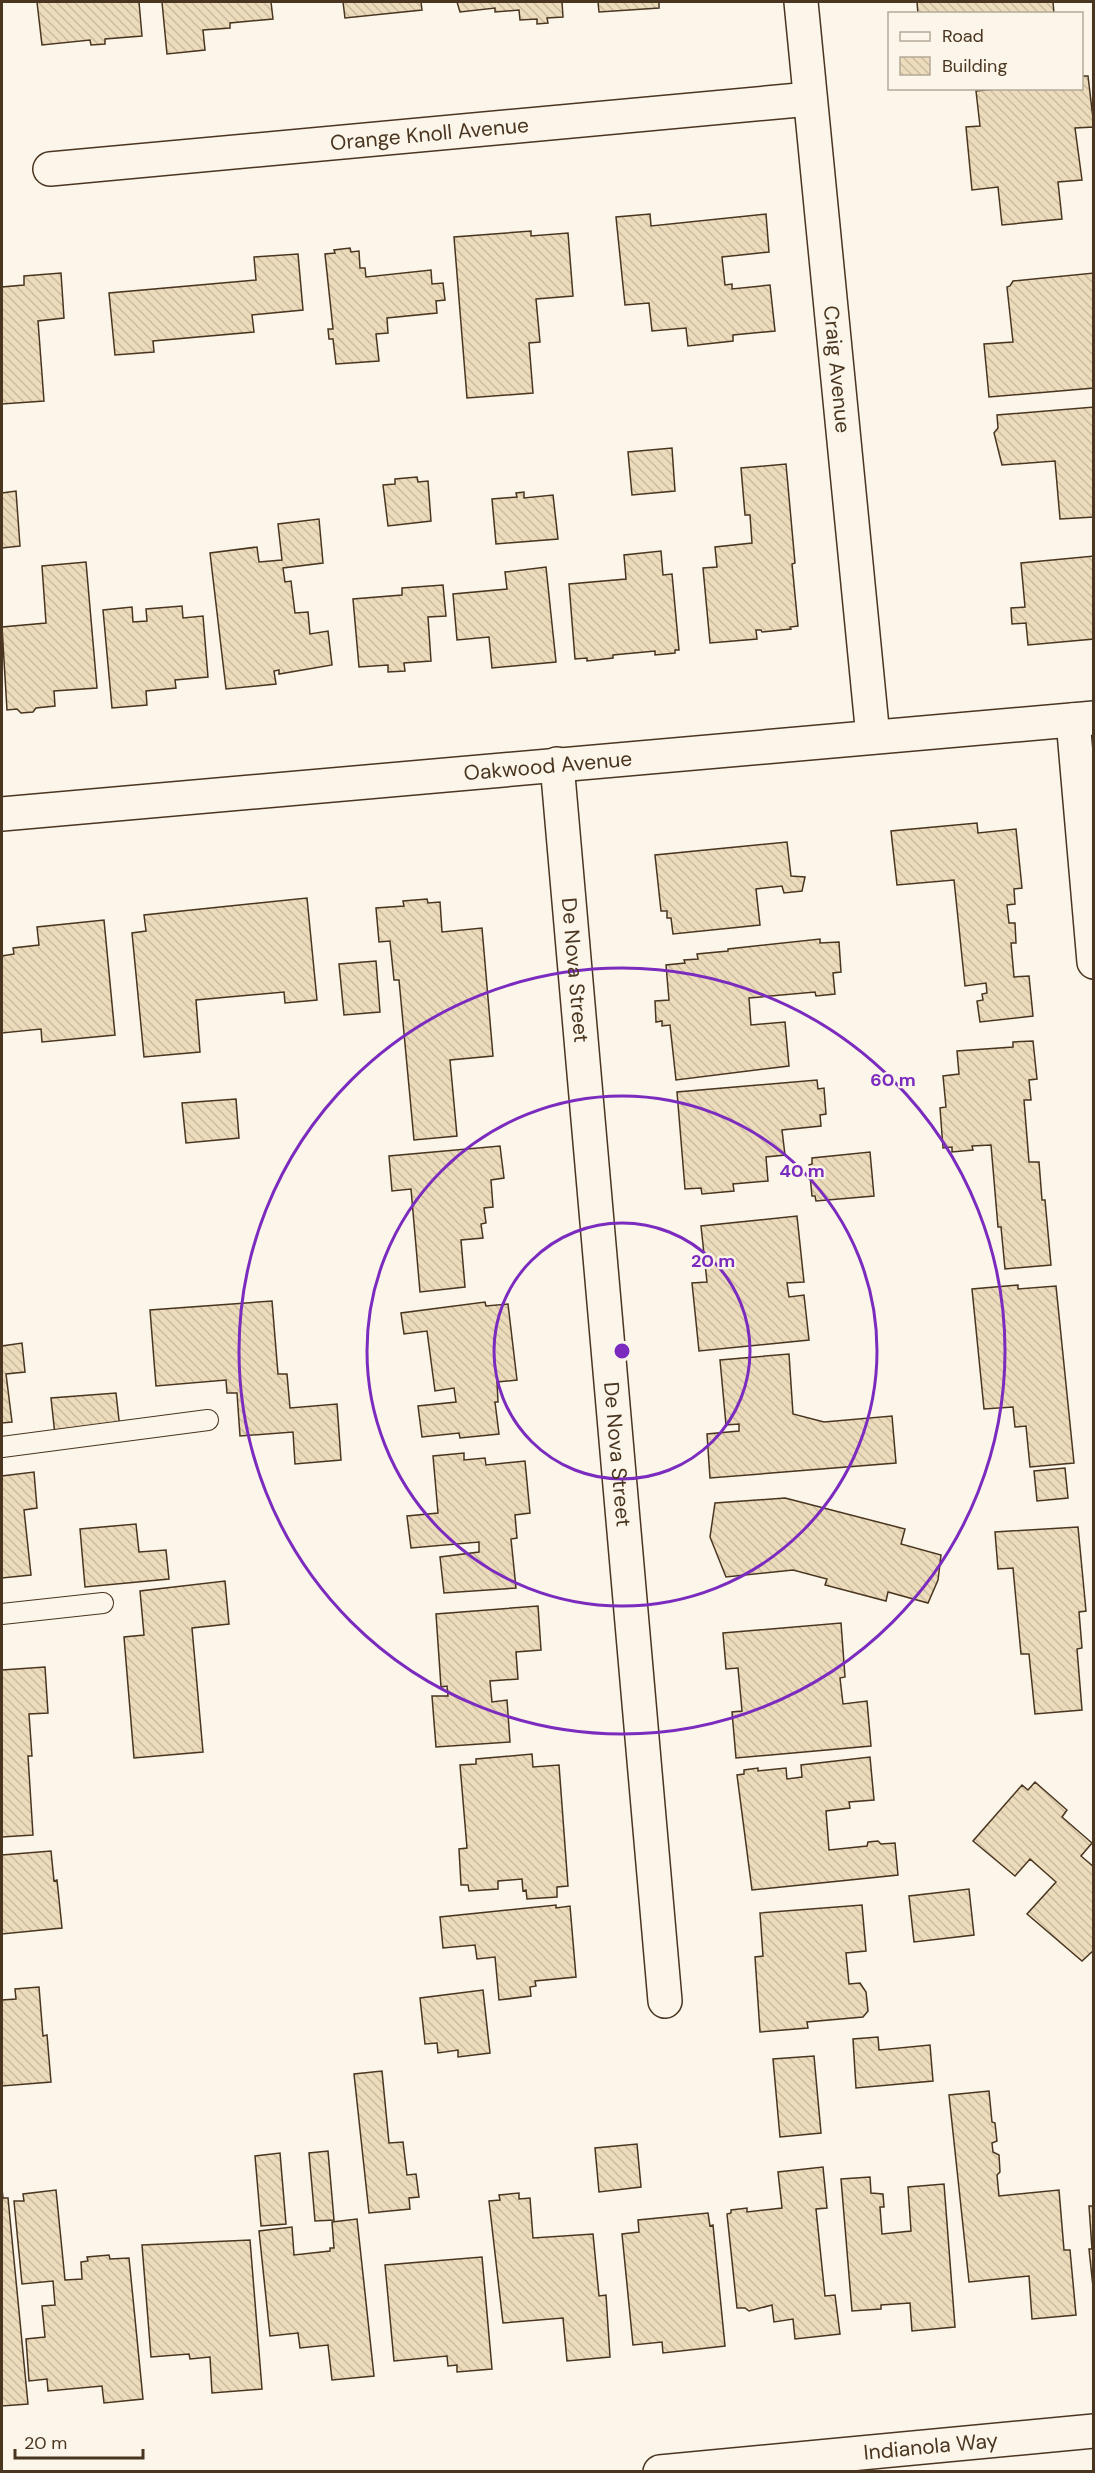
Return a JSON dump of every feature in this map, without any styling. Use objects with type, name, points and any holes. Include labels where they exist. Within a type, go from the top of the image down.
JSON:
[{"type":"street","name":"Craig Avenue","points":[[801,2],[873,737]]},
{"type":"street","name":"Orange Knoll Avenue","points":[[50,169],[810,99]]},
{"type":"street","name":"Oakwood Avenue","points":[[2,814],[1083,719]]},
{"type":"street","points":[[1083,719],[1094,962]]},
{"type":"street","name":"De Nova Street","points":[[557,764],[665,2001]]},
{"type":"street","name":"Indianola Way","points":[[660,2472],[1094,2431]]},
{"type":"lane","points":[[2,1447],[208,1420]]},
{"type":"lane","points":[[2,1614],[104,1603]]},
{"type":"building","points":[[37,2],[139,2],[142,36],[105,39],[105,44],[91,45],[90,40],[42,45]]},
{"type":"building","points":[[162,2],[271,2],[273,19],[230,23],[230,28],[203,30],[205,50],[167,54]]},
{"type":"building","points":[[343,2],[421,2],[422,10],[345,18]]},
{"type":"building","points":[[457,2],[562,2],[563,17],[547,18],[548,23],[537,24],[537,19],[520,20],[519,10],[495,12],[495,8],[460,12]]},
{"type":"building","points":[[598,2],[659,2],[659,8],[599,12]]},
{"type":"building","points":[[917,2],[1053,2],[1054,12],[918,12]]},
{"type":"building","points":[[1083,76],[1088,76],[1094,127],[1075,128],[1082,180],[1058,182],[1062,219],[1002,225],[998,187],[972,190],[966,127],[980,126],[976,91],[1083,90]]},
{"type":"building","points":[[650,214],[651,226],[766,214],[769,252],[722,257],[725,285],[732,284],[732,289],[770,285],[775,331],[733,335],[733,341],[688,346],[686,328],[652,331],[649,303],[625,305],[616,217]]},
{"type":"building","points":[[531,231],[531,236],[568,233],[573,296],[536,299],[540,342],[529,343],[533,393],[467,398],[454,237]]},
{"type":"building","points":[[350,248],[351,252],[359,251],[360,268],[365,268],[366,277],[431,270],[432,284],[443,283],[445,300],[436,301],[437,313],[387,318],[388,333],[376,334],[379,361],[336,364],[333,339],[329,339],[328,329],[333,329],[325,254]]},
{"type":"building","points":[[298,254],[303,310],[252,315],[254,332],[153,341],[154,352],[115,355],[109,293],[256,280],[254,257]]},
{"type":"building","points":[[61,273],[64,318],[38,321],[44,401],[2,404],[2,287],[24,285],[24,276]]},
{"type":"building","points":[[1094,273],[1094,388],[989,397],[984,344],[1013,342],[1007,287],[1013,281]]},
{"type":"building","points":[[1094,407],[1094,517],[1060,519],[1055,461],[1002,465],[994,433],[998,428],[997,415]]},
{"type":"building","points":[[672,448],[675,491],[632,495],[628,452]]},
{"type":"building","points":[[786,464],[798,626],[790,627],[791,629],[762,632],[756,630],[757,639],[710,643],[703,568],[717,567],[715,547],[752,543],[750,515],[745,515],[741,468]]},
{"type":"building","points":[[417,477],[418,482],[428,481],[431,521],[388,526],[383,485],[395,484],[395,479]]},
{"type":"building","points":[[16,491],[20,546],[2,548],[2,493]]},
{"type":"building","points":[[524,492],[524,498],[553,495],[558,539],[496,544],[492,499],[517,497],[516,493]]},
{"type":"building","points":[[319,519],[323,563],[283,568],[285,582],[291,581],[295,613],[308,612],[310,634],[328,631],[332,665],[279,674],[279,670],[274,671],[276,684],[226,689],[210,553],[257,547],[259,562],[282,560],[278,524]]},
{"type":"building","points":[[661,551],[663,575],[672,574],[679,650],[675,650],[675,653],[655,655],[655,651],[613,655],[613,658],[587,661],[587,658],[575,659],[569,584],[626,579],[624,555]]},
{"type":"building","points":[[1094,556],[1094,639],[1028,645],[1026,623],[1012,624],[1011,608],[1025,607],[1021,563]]},
{"type":"building","points":[[86,562],[97,688],[54,691],[55,706],[36,708],[33,712],[21,713],[17,709],[7,710],[2,627],[46,623],[42,566]]},
{"type":"building","points":[[546,567],[556,662],[492,668],[489,637],[457,640],[453,594],[507,589],[505,572]]},
{"type":"building","points":[[443,585],[446,616],[428,617],[431,661],[404,663],[405,671],[388,672],[388,665],[359,667],[353,599],[402,595],[402,588]]},
{"type":"building","points":[[182,606],[183,618],[203,616],[208,677],[175,680],[176,688],[146,691],[147,705],[112,708],[103,610],[132,607],[133,622],[147,621],[146,609]]},
{"type":"building","points":[[977,823],[978,833],[1016,829],[1022,888],[1014,889],[1015,904],[1007,905],[1009,923],[1015,923],[1016,943],[1011,943],[1014,977],[1029,976],[1033,1016],[980,1022],[977,1001],[983,1000],[982,994],[987,993],[986,983],[965,986],[954,880],[897,885],[891,831]]},
{"type":"building","points":[[787,842],[791,876],[805,877],[802,891],[784,893],[782,886],[756,889],[760,925],[673,934],[671,918],[667,918],[667,911],[661,911],[655,855]]},
{"type":"building","points":[[307,898],[317,1000],[285,1003],[284,992],[196,1000],[200,1052],[144,1057],[132,933],[146,931],[144,915]]},
{"type":"building","points":[[427,899],[428,903],[440,902],[442,932],[482,928],[493,1056],[450,1060],[457,1136],[414,1140],[399,980],[394,980],[390,941],[379,942],[376,908],[404,906],[403,901]]},
{"type":"building","points":[[104,920],[115,1035],[42,1042],[41,1029],[2,1033],[2,956],[14,954],[13,948],[39,945],[37,927]]},
{"type":"building","points":[[820,939],[820,943],[839,942],[841,972],[833,973],[835,994],[816,996],[815,992],[749,998],[751,1025],[785,1022],[789,1066],[676,1080],[670,1025],[662,1026],[662,1021],[656,1022],[655,1001],[669,1000],[666,965],[698,959],[697,954]]},
{"type":"building","points":[[376,961],[380,1012],[344,1015],[339,964]]},
{"type":"building","points":[[1033,1041],[1037,1079],[1029,1080],[1031,1100],[1024,1100],[1029,1162],[1039,1162],[1051,1265],[1005,1269],[1001,1227],[998,1227],[991,1145],[972,1146],[973,1150],[952,1152],[952,1147],[943,1148],[940,1108],[946,1107],[943,1076],[959,1074],[957,1051],[1013,1047],[1013,1042]]},
{"type":"building","points":[[817,1080],[818,1089],[824,1088],[826,1114],[820,1115],[821,1126],[782,1130],[785,1155],[766,1157],[768,1181],[733,1184],[734,1191],[702,1194],[701,1188],[685,1189],[677,1092]]},
{"type":"building","points":[[236,1099],[239,1138],[186,1143],[182,1103]]},
{"type":"building","points":[[500,1146],[504,1178],[491,1180],[493,1207],[484,1208],[486,1223],[481,1224],[483,1238],[461,1240],[465,1287],[420,1292],[411,1189],[392,1191],[389,1156]]},
{"type":"building","points":[[870,1152],[874,1196],[816,1201],[815,1196],[812,1196],[809,1165],[812,1164],[812,1158]]},
{"type":"building","points":[[797,1216],[804,1282],[787,1283],[789,1297],[804,1295],[809,1340],[699,1351],[692,1283],[707,1282],[701,1226]]},
{"type":"building","points":[[1018,1285],[1018,1289],[1056,1286],[1074,1463],[1030,1467],[1026,1426],[1015,1427],[1013,1407],[984,1409],[972,1289]]},
{"type":"building","points":[[272,1301],[278,1374],[287,1374],[290,1408],[337,1404],[341,1460],[295,1464],[293,1432],[240,1436],[237,1393],[227,1393],[226,1380],[156,1386],[150,1310]]},
{"type":"building","points":[[485,1302],[486,1306],[508,1304],[517,1380],[497,1382],[498,1402],[495,1402],[499,1434],[460,1438],[459,1433],[422,1437],[418,1406],[456,1402],[454,1388],[435,1391],[427,1331],[404,1334],[401,1313]]},
{"type":"building","points":[[22,1343],[25,1372],[6,1374],[12,1422],[2,1423],[2,1346]]},
{"type":"building","points":[[789,1354],[793,1414],[824,1422],[892,1416],[896,1463],[710,1478],[707,1434],[739,1431],[739,1424],[726,1425],[720,1360]]},
{"type":"building","points":[[116,1393],[120,1429],[55,1435],[51,1398]]},
{"type":"building","points":[[464,1453],[464,1460],[485,1458],[486,1465],[525,1461],[530,1513],[515,1515],[517,1538],[511,1539],[516,1588],[444,1593],[440,1557],[479,1552],[479,1542],[411,1548],[407,1516],[438,1513],[433,1456]]},
{"type":"building","points":[[1065,1468],[1068,1498],[1037,1501],[1034,1471]]},
{"type":"building","points":[[34,1472],[37,1508],[24,1510],[31,1575],[2,1578],[2,1476]]},
{"type":"building","points":[[785,1498],[905,1529],[901,1544],[941,1555],[938,1580],[928,1603],[888,1592],[886,1601],[825,1585],[827,1579],[793,1570],[726,1577],[710,1537],[715,1503]]},
{"type":"building","points":[[136,1524],[139,1552],[166,1550],[169,1579],[85,1587],[80,1529]]},
{"type":"building","points":[[1078,1527],[1086,1611],[1079,1612],[1082,1648],[1077,1649],[1082,1710],[1035,1714],[1029,1654],[1021,1654],[1013,1568],[998,1569],[995,1532]]},
{"type":"building","points":[[225,1581],[229,1624],[192,1628],[203,1752],[134,1758],[124,1637],[144,1635],[140,1591]]},
{"type":"building","points":[[538,1606],[541,1650],[516,1652],[518,1679],[490,1681],[492,1702],[507,1700],[510,1742],[436,1747],[432,1696],[448,1696],[447,1686],[441,1687],[436,1614]]},
{"type":"building","points":[[841,1623],[845,1677],[840,1678],[843,1704],[867,1701],[871,1746],[736,1758],[732,1712],[742,1711],[738,1668],[726,1669],[723,1633]]},
{"type":"building","points":[[45,1667],[48,1713],[29,1714],[32,1756],[28,1756],[33,1835],[2,1837],[2,1670]]},
{"type":"building","points":[[532,1754],[533,1767],[559,1765],[568,1886],[557,1887],[557,1897],[527,1899],[526,1890],[523,1891],[522,1879],[498,1881],[498,1889],[469,1891],[468,1885],[461,1885],[459,1849],[467,1848],[460,1765],[476,1764],[476,1759]]},
{"type":"building","points":[[870,1757],[874,1800],[849,1802],[850,1808],[826,1811],[829,1850],[867,1846],[868,1842],[895,1843],[898,1875],[752,1890],[737,1775],[744,1774],[744,1770],[758,1768],[758,1771],[786,1768],[787,1779],[802,1777],[801,1765]]},
{"type":"building","points":[[1035,1782],[1067,1810],[1062,1817],[1092,1843],[1081,1856],[1094,1867],[1094,1950],[1082,1961],[1027,1914],[1056,1882],[1030,1859],[1015,1876],[973,1841],[1022,1785],[1028,1790]]},
{"type":"building","points":[[51,1851],[54,1881],[57,1880],[62,1928],[2,1934],[2,1855]]},
{"type":"building","points":[[969,1889],[974,1935],[914,1942],[909,1896]]},
{"type":"building","points":[[556,1905],[556,1908],[570,1906],[576,1977],[535,1981],[536,1986],[530,1987],[531,1996],[499,2000],[495,1957],[477,1959],[475,1945],[443,1948],[440,1917]]},
{"type":"building","points":[[862,1905],[866,1951],[846,1953],[849,1984],[860,1983],[866,1992],[868,2011],[863,2017],[807,2022],[808,2028],[760,2032],[755,1957],[763,1956],[760,1913]]},
{"type":"building","points":[[39,1987],[43,2036],[47,2035],[51,2082],[2,2086],[2,2000],[16,1999],[15,1989]]},
{"type":"building","points":[[483,1990],[490,2053],[458,2057],[458,2050],[438,2053],[437,2043],[425,2044],[420,1998]]},
{"type":"building","points":[[878,2037],[879,2050],[930,2045],[933,2081],[856,2088],[853,2039]]},
{"type":"building","points":[[814,2056],[821,2133],[780,2137],[773,2059]]},
{"type":"building","points":[[382,2071],[389,2143],[403,2142],[407,2175],[416,2174],[419,2197],[409,2198],[410,2209],[369,2213],[354,2074]]},
{"type":"building","points":[[989,2091],[992,2122],[995,2123],[997,2141],[992,2143],[993,2152],[999,2155],[1000,2172],[997,2175],[999,2196],[1059,2190],[1064,2250],[1070,2250],[1076,2315],[1032,2319],[1029,2276],[969,2282],[949,2095]]},
{"type":"building","points":[[637,2144],[641,2187],[599,2192],[595,2148]]},
{"type":"building","points":[[328,2151],[334,2220],[315,2221],[309,2153]]},
{"type":"building","points":[[280,2153],[286,2224],[261,2226],[255,2156]]},
{"type":"building","points":[[823,2167],[827,2208],[816,2209],[825,2296],[835,2295],[840,2334],[795,2339],[793,2319],[774,2322],[772,2305],[749,2311],[745,2308],[737,2308],[727,2214],[731,2213],[731,2210],[747,2208],[747,2212],[782,2208],[778,2172]]},
{"type":"building","points":[[870,2177],[871,2193],[883,2194],[884,2207],[880,2207],[882,2234],[911,2231],[908,2187],[944,2184],[955,2327],[912,2331],[910,2303],[881,2305],[881,2309],[852,2311],[841,2179]]},
{"type":"building","points":[[2,2189],[3,2198],[8,2198],[28,2404],[2,2406]]},
{"type":"building","points":[[56,2190],[65,2280],[82,2279],[81,2262],[88,2261],[87,2257],[109,2255],[110,2259],[129,2258],[143,2399],[104,2403],[102,2386],[48,2391],[47,2379],[29,2381],[26,2339],[45,2337],[42,2306],[55,2305],[53,2281],[22,2284],[14,2201],[24,2201],[23,2194]]},
{"type":"building","points":[[519,2193],[519,2199],[530,2198],[533,2238],[593,2234],[599,2296],[606,2295],[610,2357],[567,2361],[563,2318],[503,2323],[489,2201],[500,2200],[499,2195]]},
{"type":"building","points":[[1089,2206],[1094,2206],[1093,2287],[1089,2249],[1092,2249]]},
{"type":"building","points":[[708,2213],[710,2226],[713,2225],[725,2346],[663,2353],[662,2342],[633,2345],[622,2234],[639,2232],[638,2220]]},
{"type":"building","points":[[357,2219],[374,2376],[332,2380],[328,2345],[300,2348],[298,2333],[270,2336],[259,2231],[292,2227],[294,2255],[330,2251],[330,2248],[334,2248],[332,2222]]},
{"type":"building","points":[[250,2240],[262,2389],[212,2393],[210,2357],[190,2359],[189,2354],[151,2357],[142,2245]]},
{"type":"building","points":[[482,2257],[492,2369],[457,2372],[457,2365],[448,2366],[447,2356],[394,2361],[385,2265]]}]
